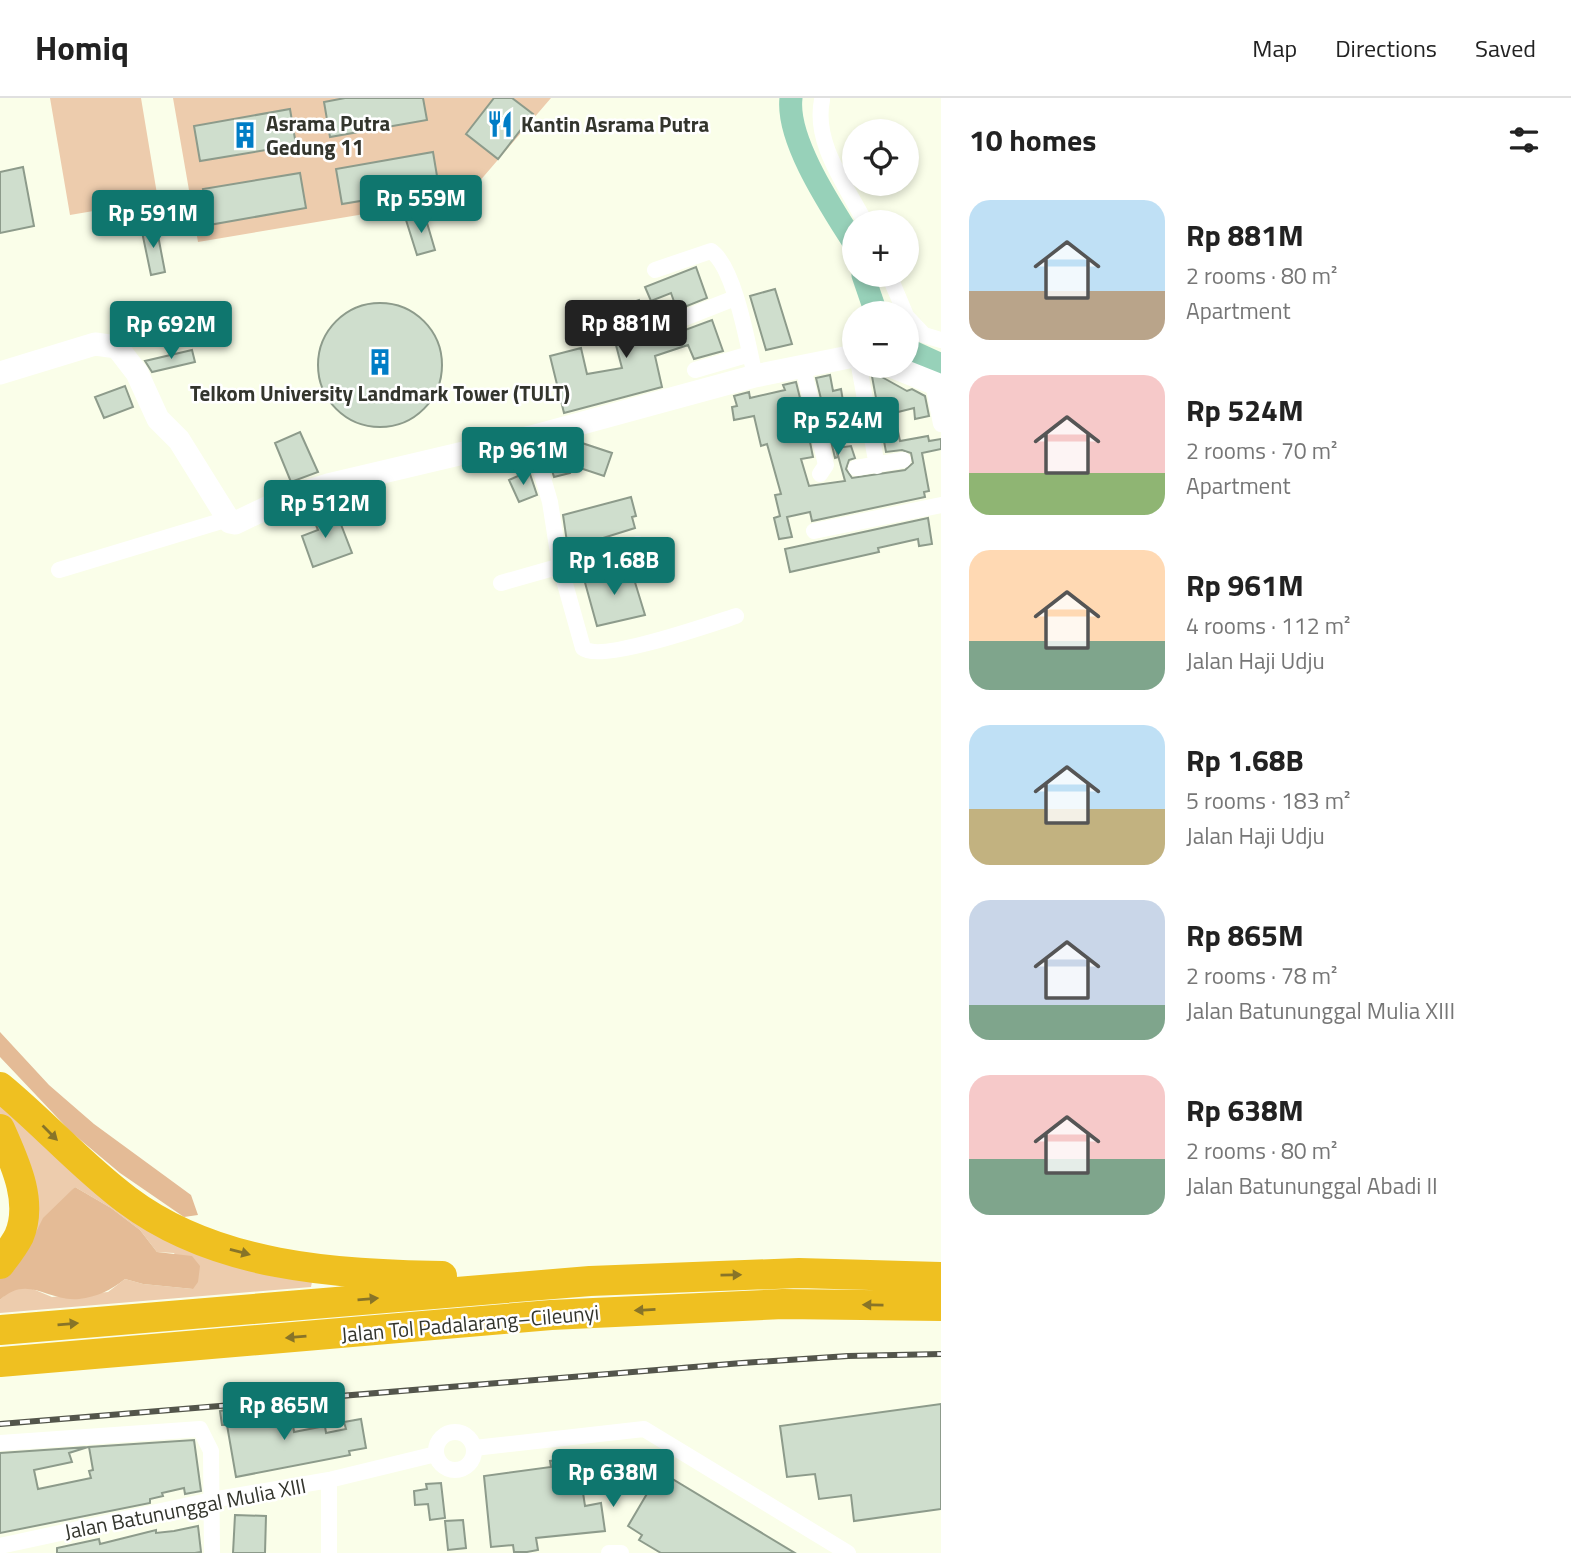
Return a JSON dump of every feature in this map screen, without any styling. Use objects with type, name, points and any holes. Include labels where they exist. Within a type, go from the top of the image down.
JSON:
[{"type":"highway","points":[[0,1087],[73,1155],[128,1201],[182,1233],[237,1252],[306,1268],[389,1275],[590,1281]]},
{"type":"highway","points":[[0,1129],[19,1172],[24,1203],[19,1236],[0,1264]]},
{"type":"highway","name":"Jalan Tol Padalarang–Cileunyi","points":[[0,1330],[590,1281],[799,1273],[941,1277]]},
{"type":"highway","name":"Jalan Tol Padalarang–Cileunyi","points":[[0,1362],[551,1315],[783,1304],[941,1306]]},
{"type":"highway","points":[[0,1382],[138,1360],[186,1347]]},
{"type":"street","points":[[822,100],[821,131],[827,149],[859,210]]},
{"type":"street","points":[[654,270],[711,251],[722,260],[736,299],[753,365]]},
{"type":"street","points":[[674,322],[736,299]]},
{"type":"street","points":[[919,329],[924,335],[941,340]]},
{"type":"street","points":[[0,373],[95,344],[117,347],[137,373],[158,419],[179,440],[232,523],[241,522],[292,496],[328,485],[531,437],[753,365]]},
{"type":"street","points":[[695,370],[753,365],[803,367],[842,359]]},
{"type":"street","points":[[803,367],[826,465],[820,474]]},
{"type":"street","points":[[861,378],[877,466]]},
{"type":"street","points":[[919,378],[937,385],[941,424]]},
{"type":"street","points":[[838,419],[868,412]]},
{"type":"street","points":[[531,437],[550,502],[560,566],[583,648],[595,654],[671,636],[736,616]]},
{"type":"street","points":[[856,468],[903,460]]},
{"type":"street","points":[[814,531],[941,505]]},
{"type":"street","points":[[59,570],[228,519]]},
{"type":"street","points":[[501,583],[638,544]]},
{"type":"street","points":[[0,1443],[200,1429],[211,1451],[212,1553]]},
{"type":"street","points":[[474,1448],[644,1429],[848,1553]]},
{"type":"street","points":[[452,1432],[464,1434],[474,1448],[472,1460],[458,1470],[446,1468],[436,1454],[441,1438],[452,1432]]},
{"type":"street","name":"Jalan Batununggal Mulia XIII","points":[[0,1546],[212,1500],[329,1480],[388,1463],[436,1454]]},
{"type":"street","points":[[329,1480],[329,1553]]},
{"type":"street","points":[[609,1553],[621,1553]]},
{"type":"shaded area","points":[[50,98],[141,98],[158,200],[70,215]]},
{"type":"shaded area","points":[[173,98],[551,98],[466,197],[198,242]]},
{"type":"shaded area","points":[[0,1032],[49,1085],[94,1124],[191,1195],[198,1215],[184,1217],[120,1173],[71,1132],[0,1057]]},
{"type":"shaded area","points":[[0,1093],[73,1167],[312,1282],[311,1287],[0,1313],[0,1300],[11,1289],[28,1287],[52,1297],[108,1292],[125,1279],[143,1284],[193,1289],[174,1253],[157,1252],[140,1230],[111,1208],[75,1187],[31,1242],[10,1130],[0,1114]]},
{"type":"shaded area","points":[[75,1187],[111,1208],[140,1230],[157,1252],[192,1256],[200,1266],[198,1282],[193,1289],[143,1284],[125,1279],[104,1292],[86,1298],[68,1299],[20,1289],[0,1300],[0,1279],[18,1253],[31,1242],[43,1218]]},
{"type":"building","points":[[345,98],[423,98],[427,120],[330,137],[324,102]]},
{"type":"building","name":"Kantin Asrama Putra","points":[[494,98],[512,98],[533,114],[498,159],[466,134]]},
{"type":"building","name":"Asrama Putra Gedung 11","points":[[290,109],[296,145],[200,161],[194,126]]},
{"type":"building","points":[[433,152],[439,188],[342,204],[336,169]]},
{"type":"building","points":[[23,167],[34,226],[0,233],[0,172]]},
{"type":"building","points":[[300,173],[306,208],[209,225],[203,189]]},
{"type":"building","points":[[425,216],[435,250],[417,255],[406,220]]},
{"type":"building","points":[[156,225],[165,272],[151,275],[141,227]]},
{"type":"building","points":[[696,267],[707,298],[677,310],[671,293],[651,301],[645,287]]},
{"type":"building","points":[[775,289],[792,344],[766,350],[750,296]]},
{"type":"building","points":[[639,300],[650,343],[712,320],[723,351],[694,359],[688,345],[655,356],[662,387],[564,413],[550,356],[581,348],[587,374],[622,368],[607,311]]},
{"type":"building","name":"Telkom University Landmark Tower (TULT)","points":[[380,303],[404,307],[424,321],[438,341],[442,365],[438,389],[424,409],[404,423],[380,427],[356,423],[336,409],[322,389],[318,365],[322,341],[336,321],[356,307]]},
{"type":"building","points":[[192,350],[195,362],[152,372],[145,361]]},
{"type":"building","points":[[830,375],[833,391],[841,389],[844,407],[831,411],[828,417],[838,457],[835,458],[816,378]]},
{"type":"building","points":[[872,378],[884,378],[907,391],[912,389],[925,396],[929,416],[915,419],[914,408],[894,413],[900,441],[928,436],[929,441],[941,439],[941,449],[922,453],[929,491],[924,492],[925,497],[812,521],[810,512],[787,517],[792,537],[779,539],[774,518],[780,516],[775,495],[781,494],[767,444],[761,446],[754,416],[734,420],[732,407],[737,406],[734,396],[749,392],[750,398],[785,390],[783,385],[796,382],[801,402],[783,407],[791,441],[809,437],[813,457],[801,459],[809,486],[845,481],[836,448],[851,446],[855,458],[849,460],[846,469],[852,478],[905,470],[913,463],[911,453],[902,450],[886,452]]},
{"type":"building","points":[[125,386],[133,407],[104,418],[95,397]]},
{"type":"building","points":[[300,432],[318,472],[291,482],[275,443]]},
{"type":"building","points":[[573,440],[612,453],[604,476],[568,464],[570,473],[554,477],[549,460],[566,456]]},
{"type":"building","points":[[529,471],[537,495],[519,502],[509,480]]},
{"type":"building","points":[[631,497],[636,516],[632,517],[635,528],[568,549],[563,515]]},
{"type":"building","points":[[317,503],[327,527],[340,522],[352,553],[313,567],[302,536],[318,530],[308,506]]},
{"type":"building","points":[[928,518],[932,544],[919,546],[918,539],[878,548],[879,552],[790,572],[785,549]]},
{"type":"building","points":[[630,566],[645,615],[597,626],[584,579]]},
{"type":"building","points":[[258,1404],[261,1420],[267,1419],[268,1422],[292,1418],[294,1432],[325,1426],[326,1433],[346,1429],[344,1422],[361,1419],[366,1448],[349,1451],[350,1455],[236,1477],[227,1425],[222,1425],[220,1411]]},
{"type":"building","points":[[941,1404],[941,1509],[854,1521],[851,1495],[819,1499],[815,1474],[787,1477],[780,1426]]},
{"type":"building","points":[[194,1440],[201,1491],[185,1494],[184,1488],[162,1493],[163,1496],[150,1499],[150,1503],[0,1533],[0,1453],[88,1447],[69,1453],[72,1462],[34,1470],[38,1489],[91,1478],[89,1471],[93,1470],[89,1447]]},
{"type":"building","points":[[634,1453],[637,1476],[650,1458],[665,1468],[661,1472],[795,1553],[661,1553],[639,1540],[642,1535],[628,1526],[648,1492],[637,1485],[603,1489],[602,1483],[582,1486],[585,1506],[601,1503],[605,1531],[536,1538],[538,1550],[527,1552],[514,1552],[513,1545],[491,1547],[484,1476],[551,1467],[550,1461]]},
{"type":"building","points":[[441,1483],[445,1518],[430,1520],[428,1504],[415,1505],[414,1491],[427,1489],[426,1484]]},
{"type":"building","points":[[235,1515],[266,1516],[265,1553],[233,1553]]},
{"type":"building","points":[[463,1520],[466,1548],[448,1550],[445,1521]]},
{"type":"building","points":[[198,1526],[201,1552],[57,1553],[57,1548],[99,1539],[100,1544],[156,1530],[156,1533]]},
{"type":"waterway","points":[[791,98],[791,115],[803,153],[842,224]]},
{"type":"waterway","points":[[867,287],[872,301]]},
{"type":"waterway","points":[[919,355],[941,365]]},
{"type":"railway","points":[[0,1424],[742,1363],[848,1356],[941,1354]]},
{"type":"place","name":"Kantin Asrama Putra","points":[[500,124]]},
{"type":"place","name":"Asrama Putra Gedung 11","points":[[245,135]]},
{"type":"place","name":"Telkom University Landmark Tower (TULT)","points":[[380,362]]}]
